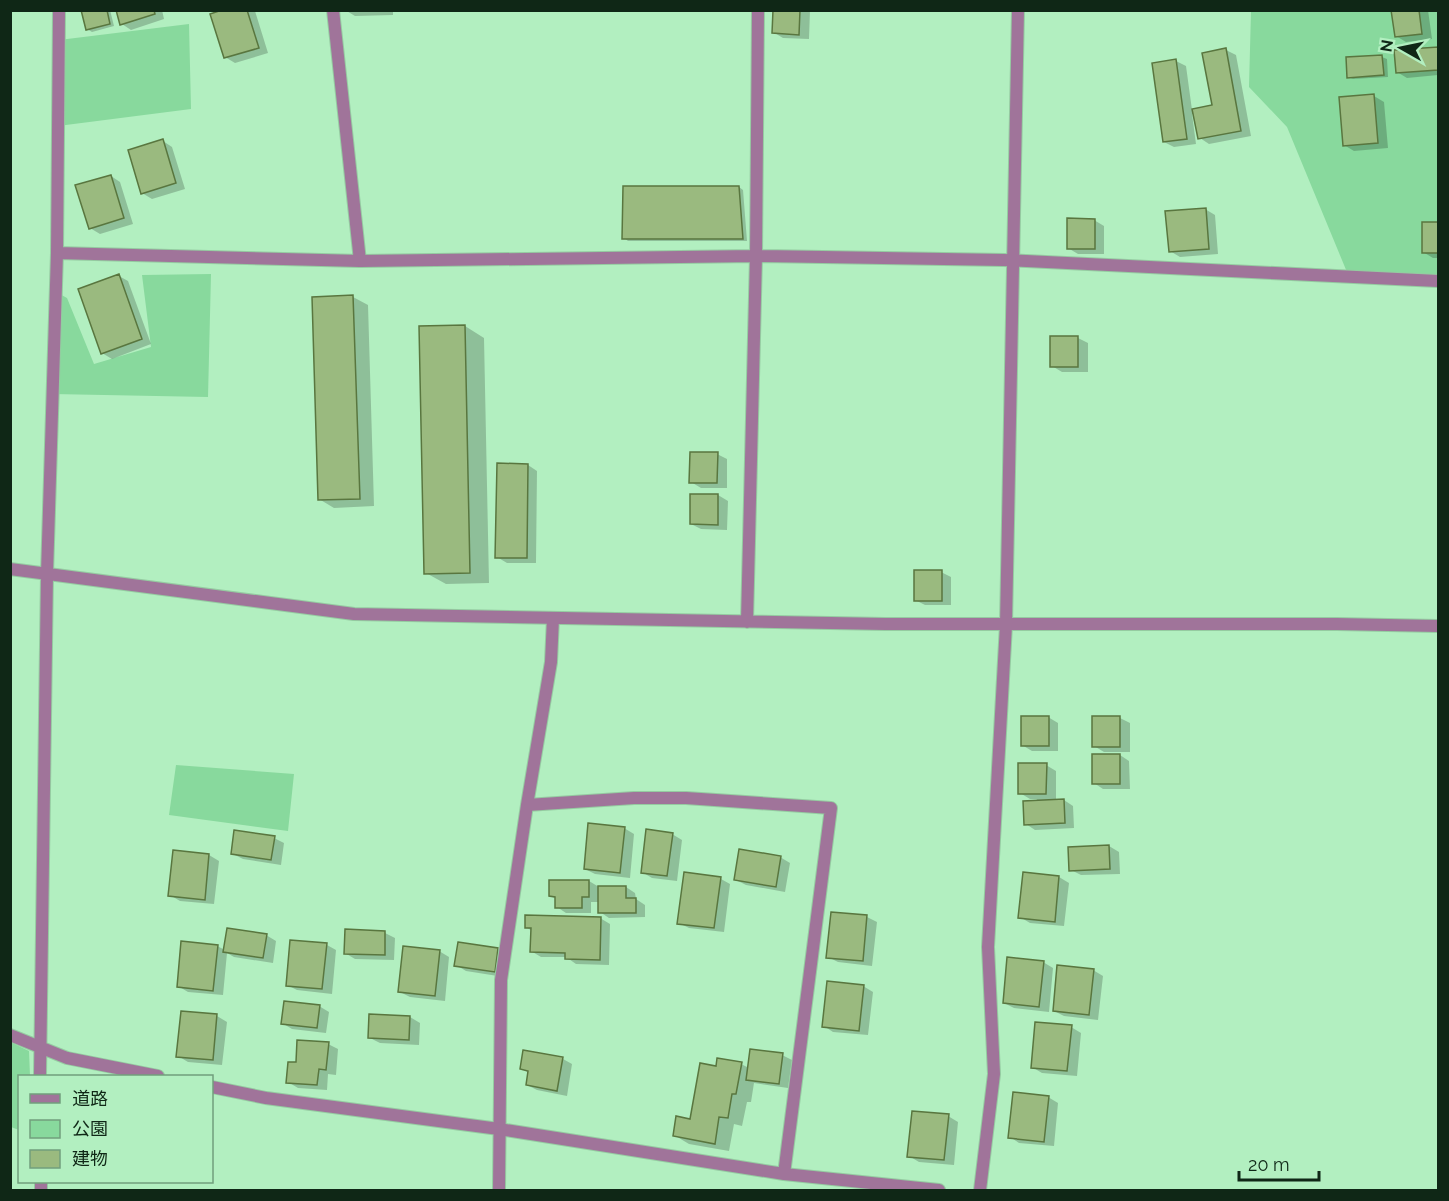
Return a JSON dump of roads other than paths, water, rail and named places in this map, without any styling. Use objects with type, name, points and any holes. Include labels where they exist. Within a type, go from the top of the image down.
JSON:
[{"type":"street","points":[[40,1075],[47,574],[57,254],[59,10]]},
{"type":"street","points":[[333,10],[360,261]]},
{"type":"street","points":[[747,622],[756,256],[759,10]]},
{"type":"street","points":[[980,1191],[994,1074],[988,947],[1006,625],[1018,10]]},
{"type":"street","points":[[57,254],[360,261],[756,256],[1013,261],[1438,281]]},
{"type":"street","points":[[10,569],[354,614],[1006,625],[1438,626]]},
{"type":"street","points":[[499,1191],[501,980],[551,662],[553,618]]},
{"type":"street","points":[[527,805],[634,798],[686,798],[831,808],[784,1174]]},
{"type":"street","points":[[10,1035],[67,1058],[148,1075]]},
{"type":"street","points":[[213,1087],[266,1098],[499,1129],[784,1174],[939,1191]]}]
